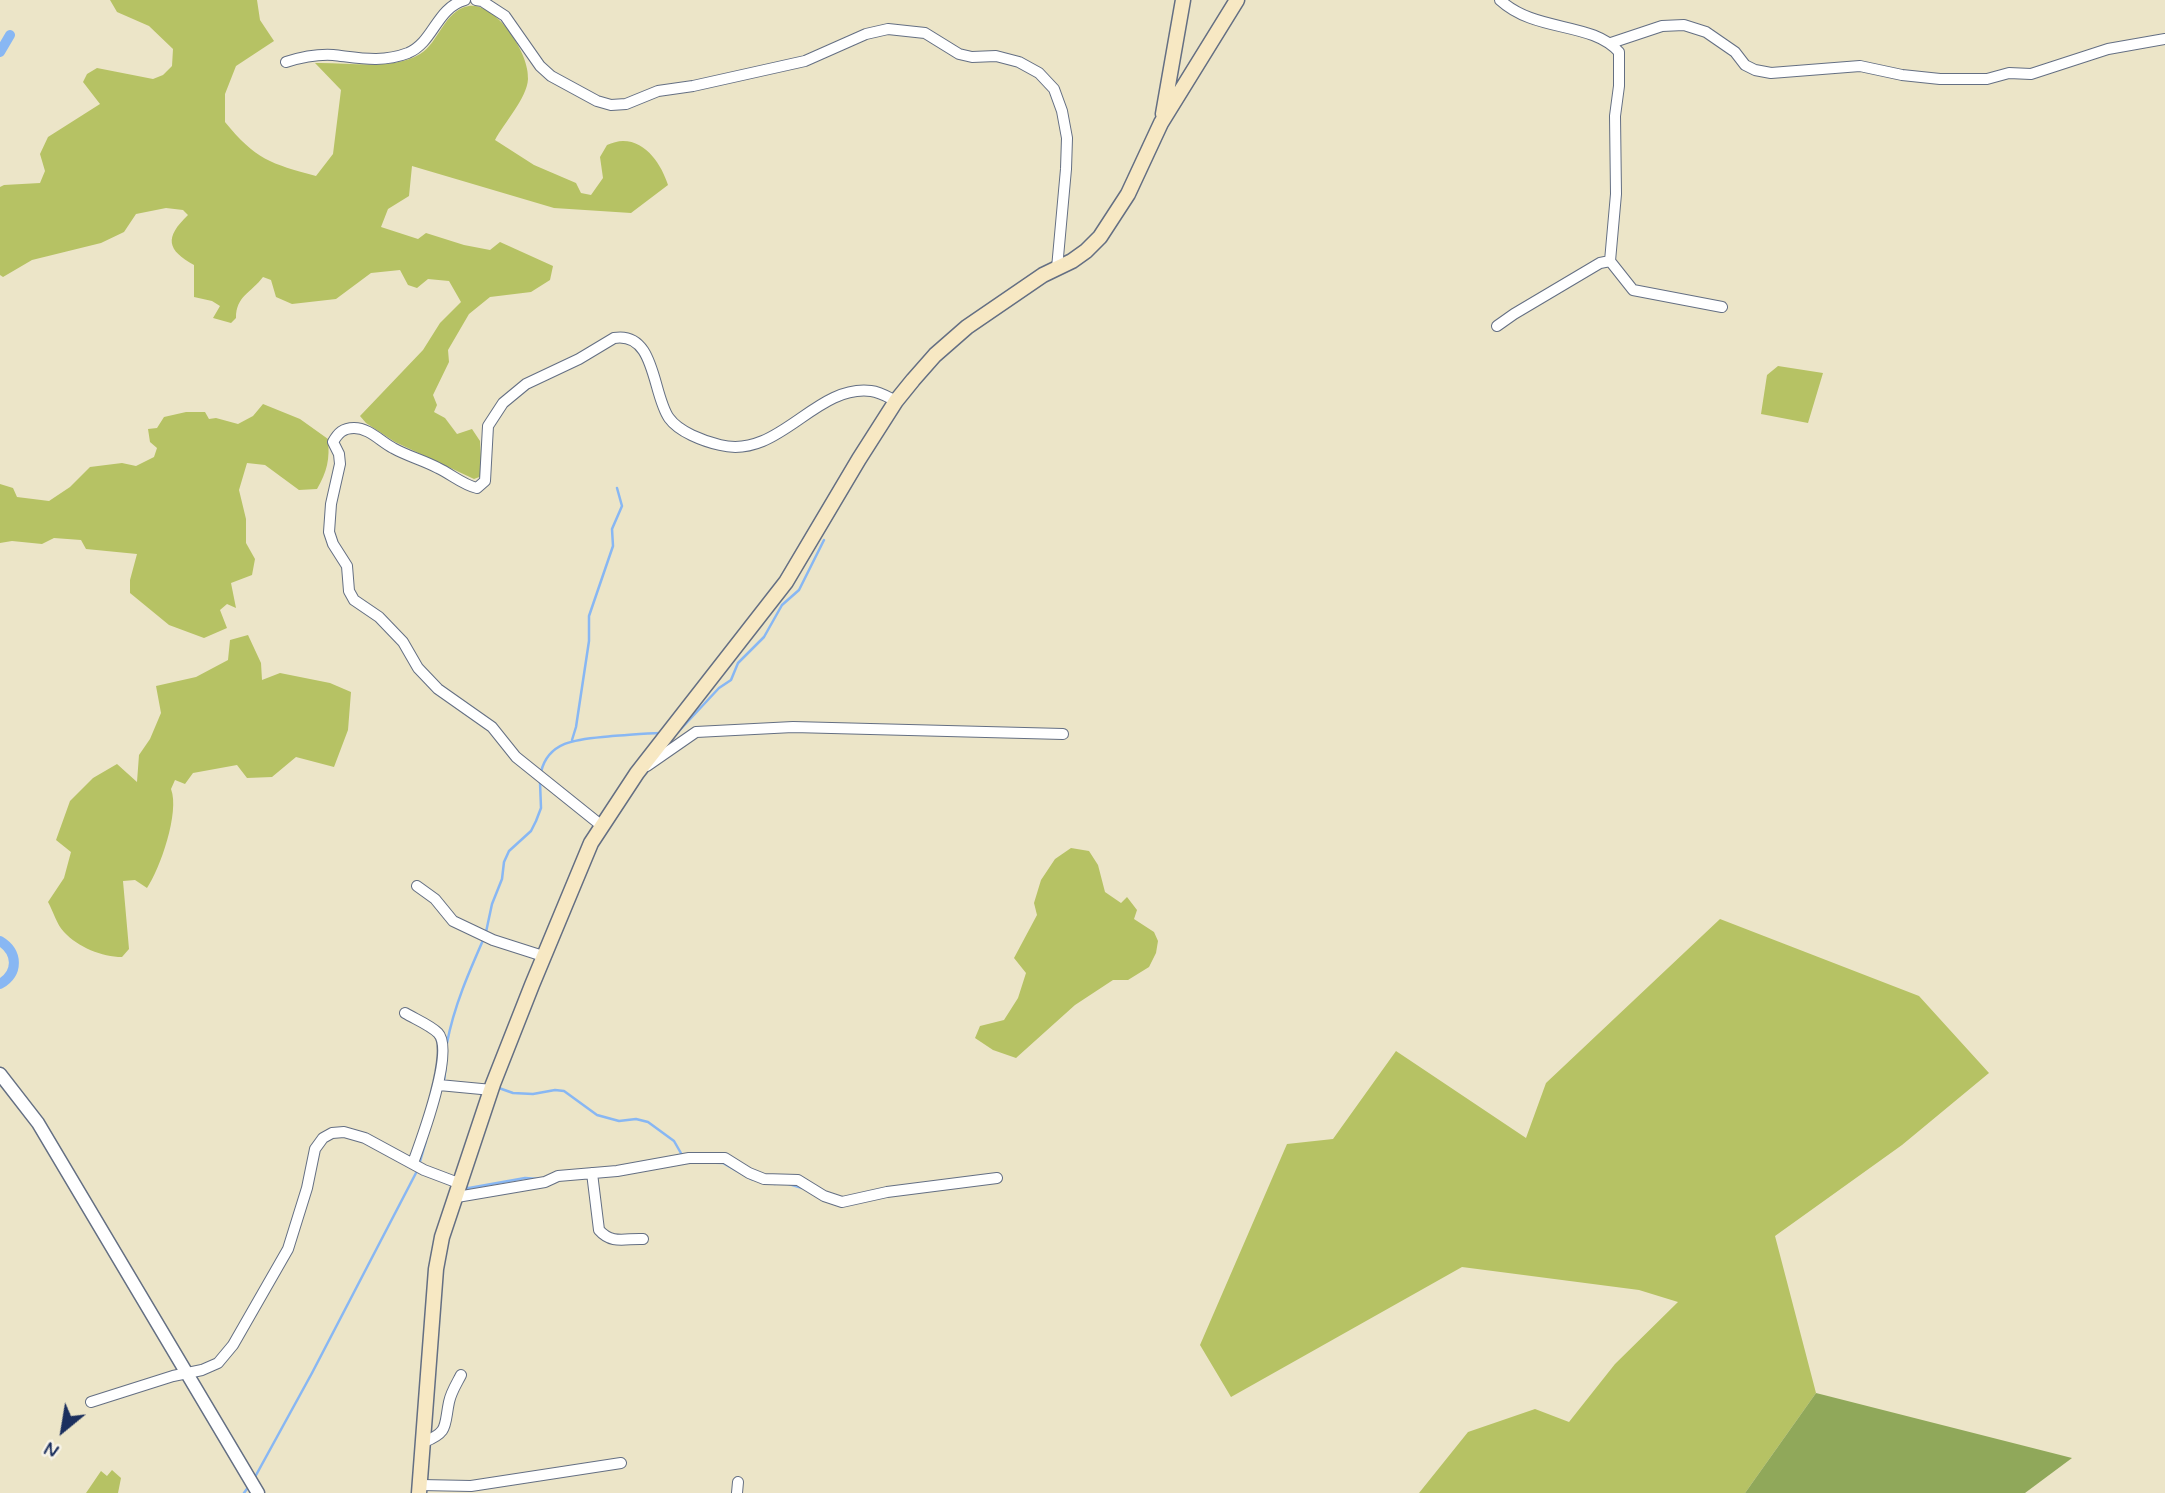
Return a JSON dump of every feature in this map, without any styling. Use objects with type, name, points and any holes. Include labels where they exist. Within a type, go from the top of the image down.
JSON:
[{"type":"main road","points":[[1161,123],[1183,0]]},
{"type":"main road","points":[[420,1489],[436,1269],[442,1237],[492,1088],[591,842],[637,773],[786,582],[834,498],[896,401],[935,355],[967,327],[1043,275],[1086,251],[1100,237],[1116,215],[1161,123],[1237,0]]},
{"type":"street","points":[[286,62],[304,56],[319,55],[386,60],[408,53],[421,46],[444,12],[466,0]]},
{"type":"street","points":[[476,0],[505,16],[540,66],[551,76],[597,101],[611,105],[626,104],[658,91],[805,61],[866,34],[888,29],[925,33],[959,54],[972,57],[996,56],[1020,62],[1039,72],[1054,89],[1067,138],[1057,268]]},
{"type":"street","points":[[1500,0],[1518,14],[1534,21],[1581,32],[1611,43],[1619,52],[1615,116],[1616,194],[1610,261],[1633,290],[1722,307]]},
{"type":"street","points":[[1611,43],[1662,26],[1684,24],[1706,32],[1735,52],[1745,65],[1771,73],[1860,66],[1902,75],[1940,79],[1987,79],[2009,73],[2031,74],[2108,49],[2165,39]]},
{"type":"street","points":[[1497,326],[1600,263],[1610,261]]},
{"type":"street","points":[[602,827],[516,757],[492,727],[438,689],[418,668],[403,642],[354,600],[349,591],[348,566],[333,544],[329,532],[331,504],[340,464],[333,442],[337,435],[342,430],[363,429],[391,447],[477,488],[485,481],[488,426],[503,403],[526,384],[620,337],[633,341],[647,355],[669,418],[684,431],[719,445],[729,447],[751,444],[769,437],[784,431],[840,395],[856,391],[881,393],[896,401]]},
{"type":"street","points":[[637,773],[696,732],[793,727],[1063,734]]},
{"type":"street","points":[[417,886],[435,899],[453,922],[493,940],[543,956]]},
{"type":"street","points":[[405,1013],[438,1033],[442,1040],[442,1074],[412,1163]]},
{"type":"street","points":[[0,1074],[38,1123],[257,1490]]},
{"type":"street","points":[[439,1085],[492,1088]]},
{"type":"street","points":[[91,1402],[218,1363],[233,1345],[275,1274],[297,1226],[315,1149],[323,1138],[332,1133],[344,1132],[365,1138],[460,1189],[545,1181],[558,1176],[685,1159],[725,1158],[764,1179],[798,1181],[824,1196],[842,1202],[887,1192],[997,1178]]},
{"type":"street","points":[[592,1173],[599,1230],[620,1241],[643,1239]]},
{"type":"street","points":[[424,1442],[439,1436],[445,1429],[450,1399],[461,1375]]},
{"type":"street","points":[[420,1489],[471,1486],[621,1463]]},
{"type":"green space","points":[[110,0],[257,0],[260,20],[274,41],[236,66],[225,94],[225,122],[255,152],[300,172],[316,176],[333,154],[341,90],[315,63],[383,64],[409,59],[427,49],[453,14],[469,6],[490,12],[500,21],[517,44],[527,69],[528,79],[524,94],[495,140],[534,165],[576,183],[581,193],[591,195],[603,178],[600,157],[607,145],[621,141],[632,142],[652,156],[668,185],[631,213],[554,208],[412,166],[409,196],[388,209],[381,227],[418,239],[426,233],[490,250],[500,242],[553,266],[550,280],[531,292],[490,297],[469,314],[448,350],[449,362],[433,395],[437,405],[434,412],[445,418],[457,434],[472,429],[480,441],[482,476],[474,479],[395,442],[360,416],[423,350],[440,323],[461,302],[449,281],[428,279],[417,288],[408,285],[400,270],[371,273],[336,299],[292,304],[276,297],[271,280],[263,277],[241,300],[236,318],[231,323],[213,318],[220,306],[212,301],[194,297],[194,265],[178,254],[172,243],[175,230],[188,215],[183,210],[166,208],[136,214],[124,232],[101,243],[32,260],[3,277],[0,275],[0,187],[40,183],[45,171],[40,154],[48,137],[100,104],[83,82],[87,74],[97,68],[153,79],[163,75],[172,66],[173,49],[149,26],[117,12]]},
{"type":"green space","points":[[1778,366],[1823,373],[1808,423],[1761,414],[1767,375]]},
{"type":"green space","points":[[263,404],[300,419],[328,439],[328,459],[317,489],[299,490],[265,465],[247,463],[239,490],[246,519],[246,543],[255,559],[252,575],[231,583],[236,608],[227,604],[220,610],[227,628],[204,638],[169,625],[130,593],[130,580],[137,554],[86,549],[81,540],[54,538],[42,544],[12,541],[0,543],[0,484],[13,488],[17,497],[49,501],[70,487],[90,467],[122,463],[136,466],[154,457],[157,448],[150,442],[148,429],[157,428],[164,417],[186,412],[205,412],[209,419],[216,418],[238,424],[253,416]]},
{"type":"green space","points":[[248,635],[261,663],[262,680],[280,673],[330,683],[351,692],[348,730],[334,767],[296,757],[272,777],[247,778],[237,765],[193,773],[185,784],[175,780],[171,789],[171,825],[152,879],[147,888],[135,880],[123,881],[129,949],[122,957],[83,947],[62,929],[48,902],[64,878],[71,852],[56,840],[70,801],[93,778],[117,764],[137,782],[139,755],[150,739],[161,713],[156,686],[196,677],[228,660],[230,640]]},
{"type":"green space","points":[[1071,848],[1089,851],[1098,865],[1105,892],[1121,903],[1127,897],[1137,910],[1134,919],[1154,932],[1158,941],[1156,953],[1149,967],[1128,980],[1113,980],[1075,1005],[1016,1058],[993,1050],[975,1038],[980,1026],[1004,1020],[1018,998],[1026,973],[1014,958],[1037,915],[1034,903],[1041,880],[1055,859]]},
{"type":"green space","points":[[1720,919],[1919,996],[1989,1073],[1902,1145],[1775,1236],[1816,1393],[1745,1493],[1419,1493],[1468,1432],[1535,1409],[1569,1422],[1615,1364],[1678,1302],[1639,1290],[1462,1267],[1231,1397],[1200,1345],[1287,1144],[1333,1139],[1396,1051],[1526,1138],[1546,1083]]},
{"type":"green space","points":[[1816,1393],[2072,1458],[2025,1493],[1745,1493]]},
{"type":"green space","points":[[112,1470],[121,1478],[118,1493],[86,1493],[101,1471],[107,1476]]},
{"type":"waterway","points":[[0,52],[10,35]]},
{"type":"waterway","points":[[572,740],[589,641],[589,616],[613,546],[612,529],[622,506],[617,488]]},
{"type":"waterway","points":[[678,732],[719,688],[731,680],[738,663],[764,637],[782,605],[799,590],[824,540]]},
{"type":"waterway","points":[[541,772],[552,752],[569,742],[661,733]]},
{"type":"waterway","points":[[486,932],[492,904],[502,879],[504,862],[509,851],[531,831],[541,808],[540,782]]},
{"type":"waterway","points":[[447,1043],[458,1002],[484,938]]},
{"type":"waterway","points":[[0,941],[10,951],[14,962],[11,974],[0,984]]},
{"type":"waterway","points":[[444,1081],[446,1064]]},
{"type":"waterway","points":[[496,1087],[513,1093],[564,1091],[597,1115],[619,1121],[636,1119],[648,1122],[674,1141],[682,1155]]},
{"type":"waterway","points":[[419,1165],[426,1141]]},
{"type":"waterway","points":[[693,1162],[723,1163],[751,1179],[775,1184]]},
{"type":"waterway","points":[[255,1477],[417,1171]]},
{"type":"waterway","points":[[464,1187],[525,1178],[540,1179]]},
{"type":"waterway","points":[[789,1184],[802,1188]]},
{"type":"waterway","points":[[244,1493],[249,1486]]}]
